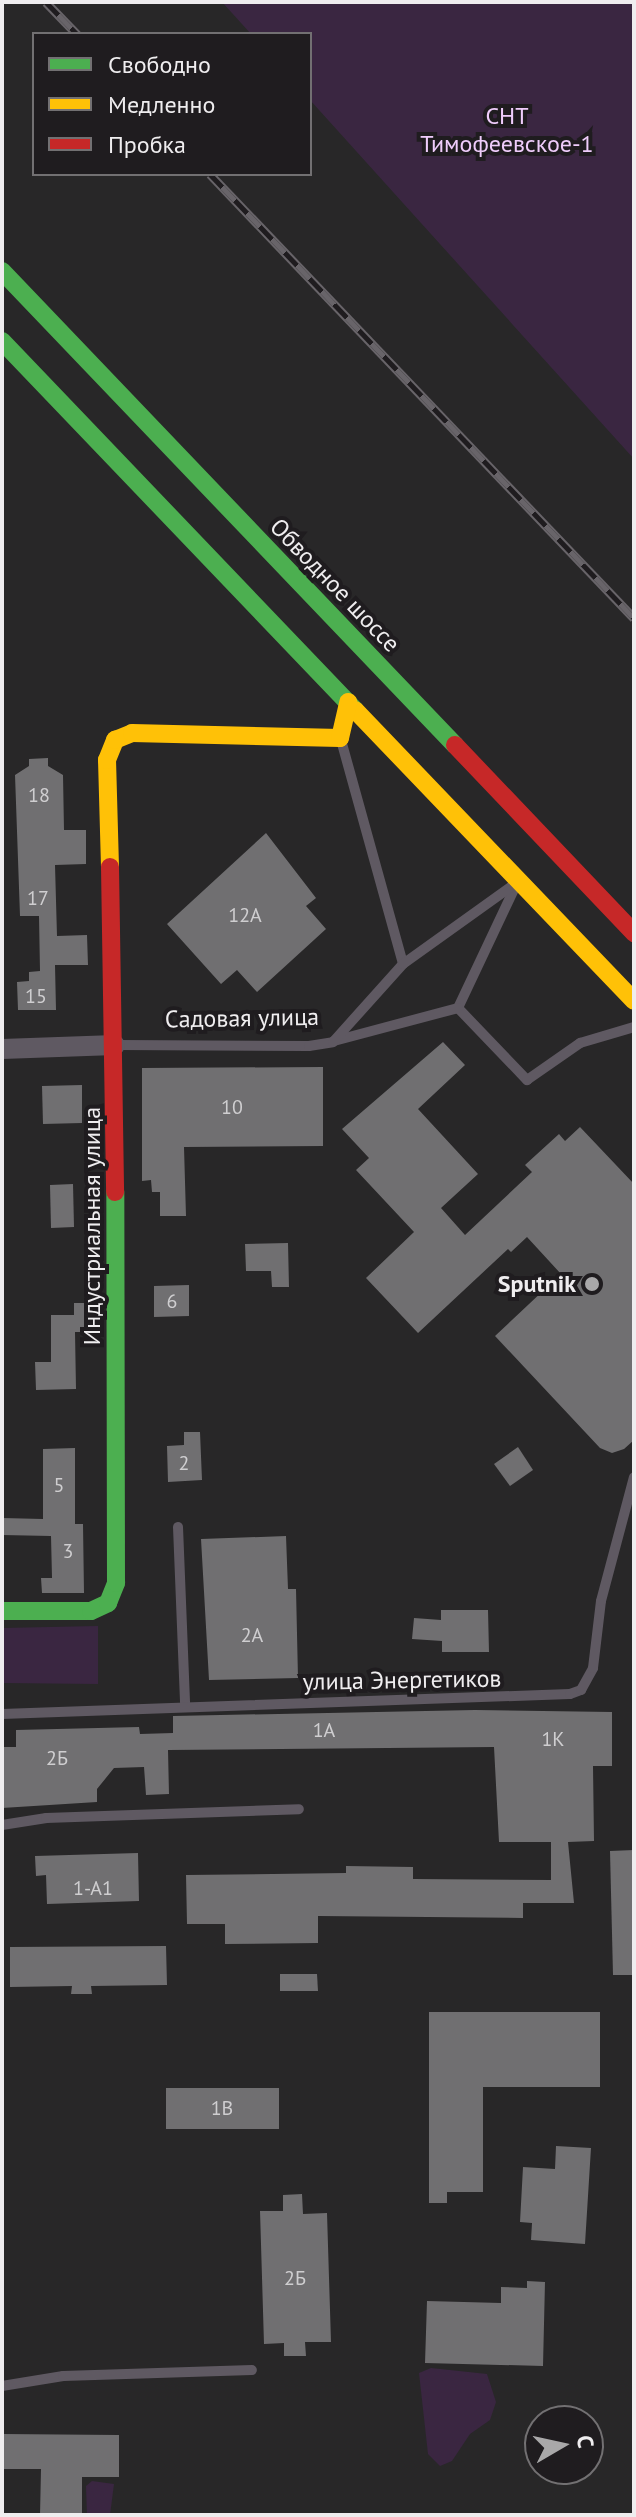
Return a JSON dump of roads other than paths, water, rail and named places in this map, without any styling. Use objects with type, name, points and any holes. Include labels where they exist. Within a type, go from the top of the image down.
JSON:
[{"type":"main road","name":"Обводное шоссе","points":[[2,271],[634,933]]},
{"type":"main road","points":[[2,341],[634,1001]]},
{"type":"main road","points":[[340,738],[348,702]]},
{"type":"main road","name":"Индустриальная улица","points":[[2,1611],[91,1611],[108,1603],[116,1583],[115,1045],[107,760],[115,740],[132,733],[340,738]]},
{"type":"street","name":"Садовая улица","points":[[2,1049],[115,1045]]},
{"type":"lane","points":[[340,738],[403,964]]},
{"type":"lane","points":[[333,1042],[458,1008],[518,881]]},
{"type":"lane","name":"Садовая улица","points":[[115,1045],[309,1046],[333,1042],[403,964],[518,881]]},
{"type":"lane","points":[[458,1008],[527,1080],[580,1043],[634,1027]]},
{"type":"lane","name":"улица Энергетиков","points":[[2,1714],[185,1704],[551,1697],[581,1690],[593,1668],[601,1601],[634,1477]]},
{"type":"lane","points":[[178,1527],[185,1704]]},
{"type":"lane","points":[[2,1825],[46,1818],[299,1809]]},
{"type":"lane","points":[[2,2386],[63,2376],[252,2370]]},
{"type":"railway","points":[[46,2],[75,32]]},
{"type":"railway","points":[[212,176],[634,618]]},
{"type":"place","name":"Sputnik","points":[[592,1284]]},
{"type":"park label","name":"СНТ Тимофеевское-1","points":[[507,130]]}]
